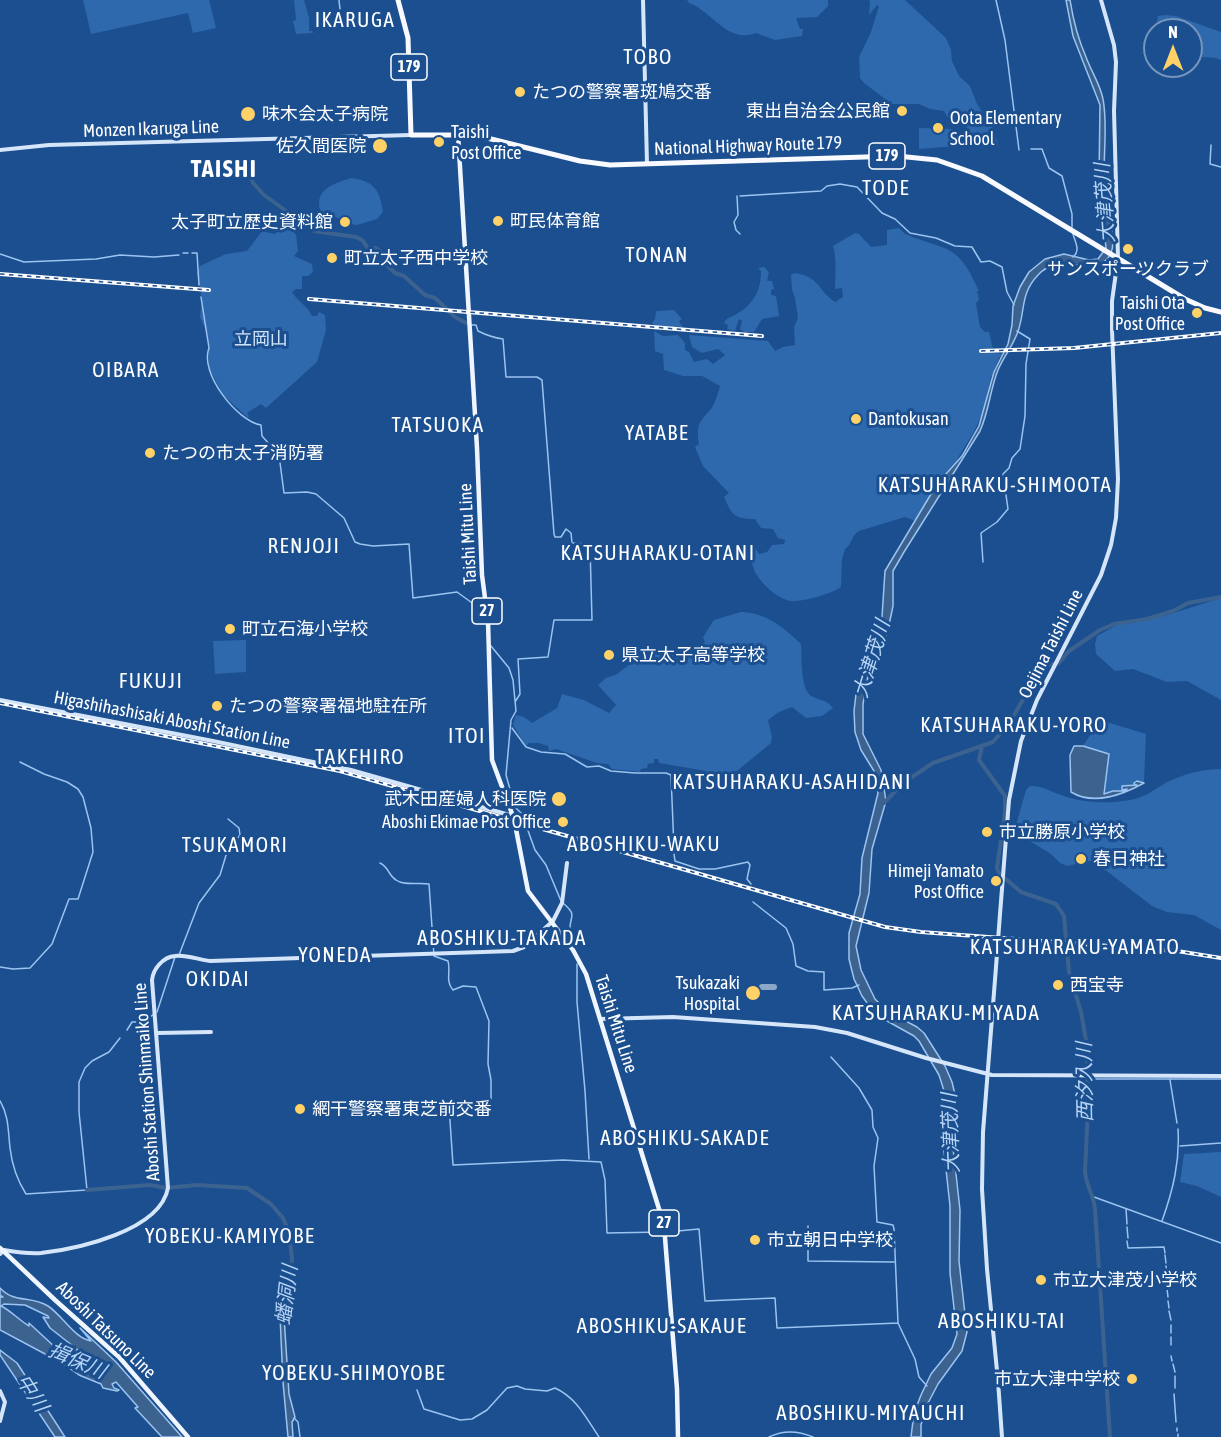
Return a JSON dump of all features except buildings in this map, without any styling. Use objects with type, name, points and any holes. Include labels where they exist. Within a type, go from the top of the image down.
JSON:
[{"type":"highway","name":"179","points":[[398,0],[408,38],[411,135]]},
{"type":"highway","name":"National Highway Route 179","points":[[411,135],[458,134],[487,137],[588,163],[615,165],[897,156],[931,159],[982,176],[1192,303],[1221,312]]},
{"type":"main road","points":[[643,0],[647,164]]},
{"type":"main road","name":"Oejima Taishi Line","points":[[1002,1437],[982,1189],[983,1142],[1009,800],[1016,759],[1032,711],[1101,575],[1115,528],[1118,479],[1112,301],[1115,257],[1116,55],[1101,0]]},
{"type":"main road","name":"Taishi Mitu Line","points":[[458,134],[477,448],[482,574],[488,614],[490,748],[494,769],[513,816],[528,891],[579,960],[600,1019],[664,1225],[677,1389],[678,1437]]},
{"type":"main road","name":"Monzen Ikaruga Line","points":[[0,150],[40,146],[411,135]]},
{"type":"main road","name":"Higashihashisaki Aboshi Station Line","points":[[0,700],[351,770],[513,816]]},
{"type":"main road","name":"Aboshi Station Shinmaiko Line","points":[[1,1251],[41,1253],[114,1238],[146,1218],[160,1203],[168,1189],[153,972],[163,962],[175,956],[212,961],[513,951],[531,943],[556,917],[562,903],[567,863]]},
{"type":"main road","points":[[600,1019],[684,1018],[816,1027],[847,1033],[988,1075],[1221,1076]]},
{"type":"main road","points":[[157,1033],[212,1032]]},
{"type":"main road","name":"Aboshi Tatsuno Line","points":[[1,1251],[119,1357],[188,1437]]},
{"type":"main road","points":[[0,1390],[5,1402],[0,1421]]},
{"type":"green space","points":[[83,0],[209,0],[216,28],[193,33],[188,13],[91,34]]},
{"type":"green space","points":[[294,0],[304,0],[309,18],[309,31],[313,33],[296,34],[293,21],[296,20]]},
{"type":"green space","points":[[687,0],[828,0],[828,6],[817,17],[796,18],[800,29],[803,29],[802,36],[775,40],[756,33],[746,35],[728,30]]},
{"type":"green space","points":[[869,0],[905,0],[946,38],[959,76],[970,86],[977,104],[993,129],[998,145],[992,146],[970,136],[965,123],[948,118],[944,111],[930,109],[919,104],[892,104],[864,83],[860,78],[859,57],[871,32],[879,6],[877,5],[869,15]]},
{"type":"green space","points":[[1165,15],[1182,18],[1158,18]]},
{"type":"green space","points":[[1203,26],[1221,32],[1221,60],[1203,57]]},
{"type":"green space","points":[[919,128],[951,129],[954,131],[956,146],[919,149]]},
{"type":"green space","points":[[351,178],[365,181],[378,192],[383,212],[377,219],[357,225],[345,219],[322,215],[319,200],[322,194],[331,186]]},
{"type":"green space","points":[[899,228],[905,234],[942,247],[958,256],[979,291],[977,291],[979,300],[976,303],[980,327],[985,332],[989,332],[994,353],[1003,354],[991,377],[985,406],[975,430],[956,461],[935,485],[916,521],[905,517],[859,531],[845,549],[842,559],[841,587],[809,599],[786,600],[770,590],[758,577],[748,550],[754,546],[759,554],[767,552],[772,545],[784,544],[785,540],[778,538],[773,529],[761,528],[755,519],[738,517],[732,512],[724,497],[729,493],[703,466],[695,447],[699,444],[699,424],[712,407],[720,386],[702,376],[683,376],[664,370],[663,354],[655,351],[654,331],[663,336],[678,335],[685,343],[685,350],[689,352],[694,362],[707,359],[713,364],[725,355],[718,349],[702,353],[692,347],[689,335],[768,341],[775,351],[795,345],[794,327],[798,318],[791,275],[794,273],[809,277],[835,302],[843,297],[842,288],[835,289],[833,246],[855,233],[859,234],[871,247],[887,245],[887,230]]},
{"type":"green space","name":"立岡山","points":[[284,229],[293,230],[296,235],[298,251],[294,256],[312,264],[313,272],[308,276],[302,276],[302,289],[292,292],[312,316],[317,316],[319,312],[325,315],[326,330],[317,362],[266,408],[261,404],[247,413],[248,418],[223,395],[209,368],[208,335],[200,317],[202,300],[197,273],[200,266],[226,254],[247,251],[262,231],[274,234]]},
{"type":"green space","points":[[764,267],[769,272],[767,281],[772,281],[774,289],[771,290],[771,295],[776,296],[779,316],[762,319],[754,332],[744,332],[740,329],[742,321],[739,319],[735,331],[727,329],[728,325],[724,323],[726,320],[747,307],[755,297],[761,278],[761,271],[758,268]]},
{"type":"green space","points":[[674,310],[682,319],[679,321],[683,328],[654,326],[652,323],[656,311]]},
{"type":"green space","points":[[1221,598],[1221,700],[1187,681],[1167,682],[1133,669],[1115,671],[1096,654],[1097,636],[1120,623],[1164,616]]},
{"type":"green space","points":[[741,612],[767,618],[801,644],[802,674],[806,689],[813,697],[826,702],[833,708],[822,716],[806,718],[792,707],[779,712],[768,720],[771,743],[737,771],[708,776],[706,771],[659,763],[658,759],[654,759],[654,763],[648,764],[647,768],[641,769],[640,772],[612,769],[608,764],[597,763],[556,749],[549,751],[548,746],[539,743],[529,743],[526,746],[513,725],[516,715],[532,723],[557,708],[562,694],[584,700],[609,713],[616,705],[598,685],[606,678],[617,674],[643,654],[664,649],[674,652],[705,643],[703,637],[714,620]]},
{"type":"green space","points":[[246,640],[246,672],[215,674],[213,641]]},
{"type":"green space","points":[[1100,720],[1146,734],[1144,782],[1122,787],[1121,789],[1127,789],[1124,792],[1104,794],[1083,746]]},
{"type":"green space","points":[[1221,769],[1221,930],[1194,915],[1167,912],[1152,906],[1095,862],[1089,861],[1067,866],[1060,863],[1051,854],[1028,840],[1019,832],[1016,825],[1026,790],[1030,786],[1086,801],[1121,801],[1140,797],[1187,774]]},
{"type":"green space","points":[[1221,1152],[1221,1197],[1197,1186],[1180,1182],[1184,1154]]},
{"type":"water","name":"大津茂川","points":[[1066,0],[1070,0],[1081,43],[1103,99],[1105,111],[1104,187],[1113,247],[1105,261],[1089,265],[1057,265],[1047,268],[1032,282],[1025,297],[1020,326],[998,370],[980,431],[893,571],[893,606],[889,625],[885,639],[869,671],[863,704],[863,734],[881,770],[886,801],[872,849],[869,893],[856,946],[861,970],[875,999],[887,1011],[924,1033],[945,1066],[956,1099],[952,1138],[960,1210],[959,1261],[967,1332],[962,1351],[938,1384],[926,1407],[921,1425],[921,1437],[911,1437],[914,1413],[921,1395],[931,1374],[952,1348],[957,1334],[950,1273],[950,1206],[943,1142],[947,1108],[939,1075],[919,1041],[873,1011],[862,996],[854,979],[849,959],[849,933],[860,894],[862,858],[878,793],[874,771],[861,750],[855,732],[854,711],[856,694],[865,664],[881,632],[885,571],[937,484],[962,456],[979,426],[994,372],[1008,344],[1013,306],[1020,287],[1029,272],[1045,259],[1064,254],[1089,260],[1098,259],[1106,248],[1099,178],[1100,105],[1073,36]]},
{"type":"water","points":[[1074,746],[1083,746],[1109,754],[1104,794],[1126,791],[1127,789],[1122,790],[1122,786],[1137,785],[1134,783],[1137,781],[1144,783],[1127,791],[1117,795],[1108,797],[1089,798],[1071,792],[1070,755]]},
{"type":"water","name":"揖保川","points":[[0,1288],[11,1296],[48,1306],[79,1336],[91,1341],[80,1328],[116,1362],[182,1437],[162,1437],[135,1408],[138,1407],[116,1382],[112,1384],[119,1390],[117,1391],[103,1388],[101,1384],[79,1375],[62,1363],[0,1330],[0,1297],[3,1297],[0,1295]],"holes":[[[4,1304],[25,1305],[48,1316],[49,1318],[43,1317],[50,1328],[78,1350],[63,1352],[57,1349],[29,1323],[29,1326],[1,1306]]]},
{"type":"water","points":[[280,1316],[284,1316],[289,1394],[295,1417],[292,1422],[293,1437],[288,1437]]},
{"type":"water","name":"中川","points":[[0,1350],[17,1363],[65,1437],[55,1437],[0,1355]]},
{"type":"waterway","points":[[339,0],[342,29]]},
{"type":"waterway","points":[[996,0],[1005,40],[1019,150]]},
{"type":"waterway","points":[[1211,145],[1210,164],[1221,167]]},
{"type":"waterway","points":[[1031,149],[1042,149],[1049,168],[1062,176],[1072,214],[1072,227]]},
{"type":"waterway","points":[[249,170],[253,183],[264,195],[314,231],[356,237],[362,240],[368,248],[376,248],[387,257],[387,265],[395,273],[404,276],[425,295],[435,298],[455,317],[466,323]]},
{"type":"waterway","points":[[740,196],[821,191],[827,186],[840,184],[857,187],[882,213],[895,219],[910,233],[936,238],[955,246],[972,247],[981,262],[990,261],[1002,267],[1007,292],[1014,305]]},
{"type":"waterway","points":[[737,196],[738,215],[734,222],[740,234]]},
{"type":"waterway","points":[[1073,234],[1077,249],[1073,257]]},
{"type":"waterway","points":[[183,253],[188,253]]},
{"type":"waterway","points":[[192,253],[197,253],[199,285]]},
{"type":"waterway","points":[[0,254],[24,262],[96,259],[120,255],[154,257],[179,255]]},
{"type":"waterway","points":[[201,297],[209,348],[207,358],[215,382],[222,394],[241,415],[261,425],[262,436],[279,455],[284,493],[316,494],[344,518],[355,542],[373,546],[409,544],[413,598],[457,592],[486,613]]},
{"type":"waterway","points":[[472,325],[476,325],[478,331],[503,339],[506,377],[537,377],[542,380],[554,534],[555,537],[561,537],[566,529],[571,533],[572,543],[590,546],[592,620],[554,620],[548,657],[518,659],[520,694],[515,702]]},
{"type":"waterway","points":[[983,562],[981,533],[997,522],[1008,509],[1003,474],[1020,449],[1025,416],[1026,364],[1030,339],[1017,331]]},
{"type":"waterway","name":"西汐入川","points":[[884,803],[903,783],[933,763],[993,742],[1010,722],[1040,670],[1047,665],[1059,663],[1069,651],[1100,630],[1114,624],[1147,619],[1173,611],[1188,603],[1221,597]]},
{"type":"waterway","points":[[491,646],[509,668],[513,680],[516,711],[511,720],[506,775],[515,807],[522,814],[535,850],[546,865],[561,901]]},
{"type":"waterway","points":[[512,728],[526,747],[541,752],[565,754],[587,767],[599,766],[611,771],[671,775],[674,849]]},
{"type":"waterway","name":"西汐入川","points":[[982,746],[979,760],[1005,796],[1005,813],[997,868],[999,873],[1021,892],[1056,904],[1064,916],[1069,972],[1081,1012],[1087,1046],[1088,1107],[1085,1172],[1095,1209],[1110,1437]]},
{"type":"waterway","points":[[0,967],[30,968],[52,944],[69,899],[78,899],[93,852],[91,828],[83,797],[78,789],[20,762]]},
{"type":"waterway","points":[[179,955],[199,903],[220,875],[227,852],[240,835],[239,828],[228,819]]},
{"type":"waterway","points":[[674,854],[675,861],[699,869],[715,869],[748,862],[750,865],[747,879],[751,884]]},
{"type":"waterway","points":[[380,863],[399,882],[429,884],[434,956],[448,961],[449,983],[453,990],[463,986],[476,987],[489,1021],[488,1064],[491,1100],[456,1102],[449,1106],[453,1165],[563,1160],[601,1162],[605,1180],[607,1233],[662,1232]]},
{"type":"waterway","points":[[753,902],[786,928],[793,944],[796,966],[808,971],[824,972],[824,990],[852,988],[859,985]]},
{"type":"waterway","points":[[564,904],[572,914],[570,926],[572,946]]},
{"type":"waterway","points":[[157,1012],[175,957]]},
{"type":"waterway","points":[[577,964],[577,1002],[589,1159]]},
{"type":"waterway","points":[[127,1030],[132,1022],[141,1022],[153,1015]]},
{"type":"waterway","points":[[0,1101],[7,1118],[14,1166],[26,1194],[87,1190],[79,1112],[79,1082],[85,1068],[92,1061],[109,1052],[120,1038]]},
{"type":"waterway","points":[[831,1057],[859,1088],[872,1110],[873,1127],[878,1138],[874,1166],[877,1222],[893,1225],[898,1323],[915,1359],[919,1377],[927,1386]]},
{"type":"waterway","points":[[1087,1079],[1221,1079]]},
{"type":"waterway","points":[[1170,1080],[1177,1123]]},
{"type":"waterway","points":[[1162,1221],[1175,1176],[1178,1129]]},
{"type":"waterway","points":[[1180,1146],[1221,1143]]},
{"type":"waterway","name":"蟠洞川","points":[[87,1190],[150,1185],[166,1188],[197,1185],[247,1188],[271,1204],[283,1218],[289,1232],[292,1259],[281,1320]]},
{"type":"waterway","points":[[1094,1197],[1221,1243]]},
{"type":"waterway","points":[[1126,1209],[1127,1224]]},
{"type":"waterway","points":[[808,1226],[808,1261],[894,1262]]},
{"type":"waterway","points":[[1127,1227],[1128,1238]]},
{"type":"waterway","points":[[667,1232],[699,1229],[705,1301],[775,1298],[777,1328],[898,1323]]},
{"type":"waterway","points":[[1127,1241],[1128,1248],[1164,1247],[1165,1253]]},
{"type":"waterway","points":[[1165,1255],[1166,1263]]},
{"type":"waterway","points":[[1166,1266],[1167,1275]]},
{"type":"waterway","points":[[1167,1277],[1167,1285]]},
{"type":"waterway","points":[[1167,1289],[1168,1297]]},
{"type":"waterway","points":[[1168,1301],[1169,1308]]},
{"type":"waterway","points":[[1169,1311],[1171,1320]]},
{"type":"waterway","points":[[1171,1325],[1171,1333]]},
{"type":"waterway","points":[[1171,1337],[1171,1345]]},
{"type":"waterway","points":[[1171,1356],[1172,1361]]},
{"type":"waterway","points":[[1173,1364],[1175,1372]]},
{"type":"waterway","points":[[1175,1376],[1175,1388]]},
{"type":"waterway","points":[[417,1390],[424,1409],[460,1420],[472,1419],[487,1410],[507,1388],[517,1386],[547,1391],[555,1388],[575,1403],[599,1437]]},
{"type":"waterway","points":[[1174,1394],[1176,1422]]},
{"type":"waterway","points":[[294,1418],[298,1422],[300,1437]]},
{"type":"waterway","points":[[769,1437],[791,1432],[813,1437]]},
{"type":"taxiway","points":[[762,987],[774,987]]},
{"type":"railway","points":[[0,274],[209,290]]},
{"type":"railway","points":[[309,299],[762,336]]},
{"type":"railway","points":[[981,351],[1074,348],[1221,333]]},
{"type":"railway","points":[[0,703],[340,771],[885,927],[921,932],[1177,951],[1221,958]]},
{"type":"place","name":"たつの警察署斑鳩交番","points":[[520,92]]},
{"type":"place","name":"東出自治会公民館","points":[[902,111]]},
{"type":"place","name":"味木会太子病院","points":[[248,114]]},
{"type":"place","name":"Oota Elementary School","points":[[938,128]]},
{"type":"place","name":"Taishi Post Office","points":[[439,142]]},
{"type":"place","name":"佐久間医院","points":[[380,146]]},
{"type":"place","name":"町民体育館","points":[[498,221]]},
{"type":"place","name":"太子町立歴史資料館","points":[[345,222]]},
{"type":"place","name":"サンスポーツクラブ","points":[[1128,249]]},
{"type":"place","name":"町立太子西中学校","points":[[332,258]]},
{"type":"place","name":"Taishi Ota Post Office","points":[[1197,313]]},
{"type":"place","name":"Dantokusan","points":[[856,419]]},
{"type":"place","name":"たつの市太子消防署","points":[[150,453]]},
{"type":"place","name":"町立石海小学校","points":[[230,629]]},
{"type":"place","name":"県立太子高等学校","points":[[609,655]]},
{"type":"place","name":"たつの警察署福地駐在所","points":[[217,706]]},
{"type":"place","name":"武木田産婦人科医院","points":[[559,799]]},
{"type":"place","name":"Aboshi Ekimae Post Office","points":[[563,822]]},
{"type":"place","name":"市立勝原小学校","points":[[987,832]]},
{"type":"place","name":"春日神社","points":[[1081,859]]},
{"type":"place","name":"Himeji Yamato Post Office","points":[[996,881]]},
{"type":"place","name":"西宝寺","points":[[1058,985]]},
{"type":"place","name":"Tsukazaki Hospital","points":[[753,993]]},
{"type":"place","name":"網干警察署東芝前交番","points":[[300,1109]]},
{"type":"place","name":"市立朝日中学校","points":[[755,1240]]},
{"type":"place","name":"市立大津茂小学校","points":[[1041,1280]]},
{"type":"place","name":"市立大津中学校","points":[[1132,1379]]},
{"type":"district","name":"IKARUGA","points":[[355,20]]},
{"type":"district","name":"TOBO","points":[[648,57]]},
{"type":"district","name":"TAISHI","points":[[224,169]]},
{"type":"district","name":"TODE","points":[[886,188]]},
{"type":"district","name":"TONAN","points":[[657,255]]},
{"type":"district","name":"OIBARA","points":[[126,370]]},
{"type":"district","name":"TATSUOKA","points":[[438,425]]},
{"type":"district","name":"YATABE","points":[[657,433]]},
{"type":"district","name":"KATSUHARAKU-SHIMOOTA","points":[[995,485]]},
{"type":"district","name":"RENJOJI","points":[[304,546]]},
{"type":"district","name":"KATSUHARAKU-OTANI","points":[[658,553]]},
{"type":"district","name":"FUKUJI","points":[[151,681]]},
{"type":"district","name":"KATSUHARAKU-YORO","points":[[1014,725]]},
{"type":"district","name":"ITOI","points":[[467,736]]},
{"type":"district","name":"TAKEHIRO","points":[[360,757]]},
{"type":"district","name":"KATSUHARAKU-ASAHIDANI","points":[[792,782]]},
{"type":"district","name":"ABOSHIKU-WAKU","points":[[644,844]]},
{"type":"district","name":"TSUKAMORI","points":[[235,845]]},
{"type":"district","name":"ABOSHIKU-TAKADA","points":[[502,938]]},
{"type":"district","name":"KATSUHARAKU-YAMATO","points":[[1075,947]]},
{"type":"district","name":"YONEDA","points":[[335,955]]},
{"type":"district","name":"OKIDAI","points":[[218,979]]},
{"type":"district","name":"KATSUHARAKU-MIYADA","points":[[936,1013]]},
{"type":"district","name":"ABOSHIKU-SAKADE","points":[[685,1138]]},
{"type":"district","name":"YOBEKU-KAMIYOBE","points":[[230,1236]]},
{"type":"district","name":"ABOSHIKU-TAI","points":[[1002,1321]]},
{"type":"district","name":"ABOSHIKU-SAKAUE","points":[[662,1326]]},
{"type":"district","name":"YOBEKU-SHIMOYOBE","points":[[354,1373]]},
{"type":"district","name":"ABOSHIKU-MIYAUCHI","points":[[871,1413]]}]
